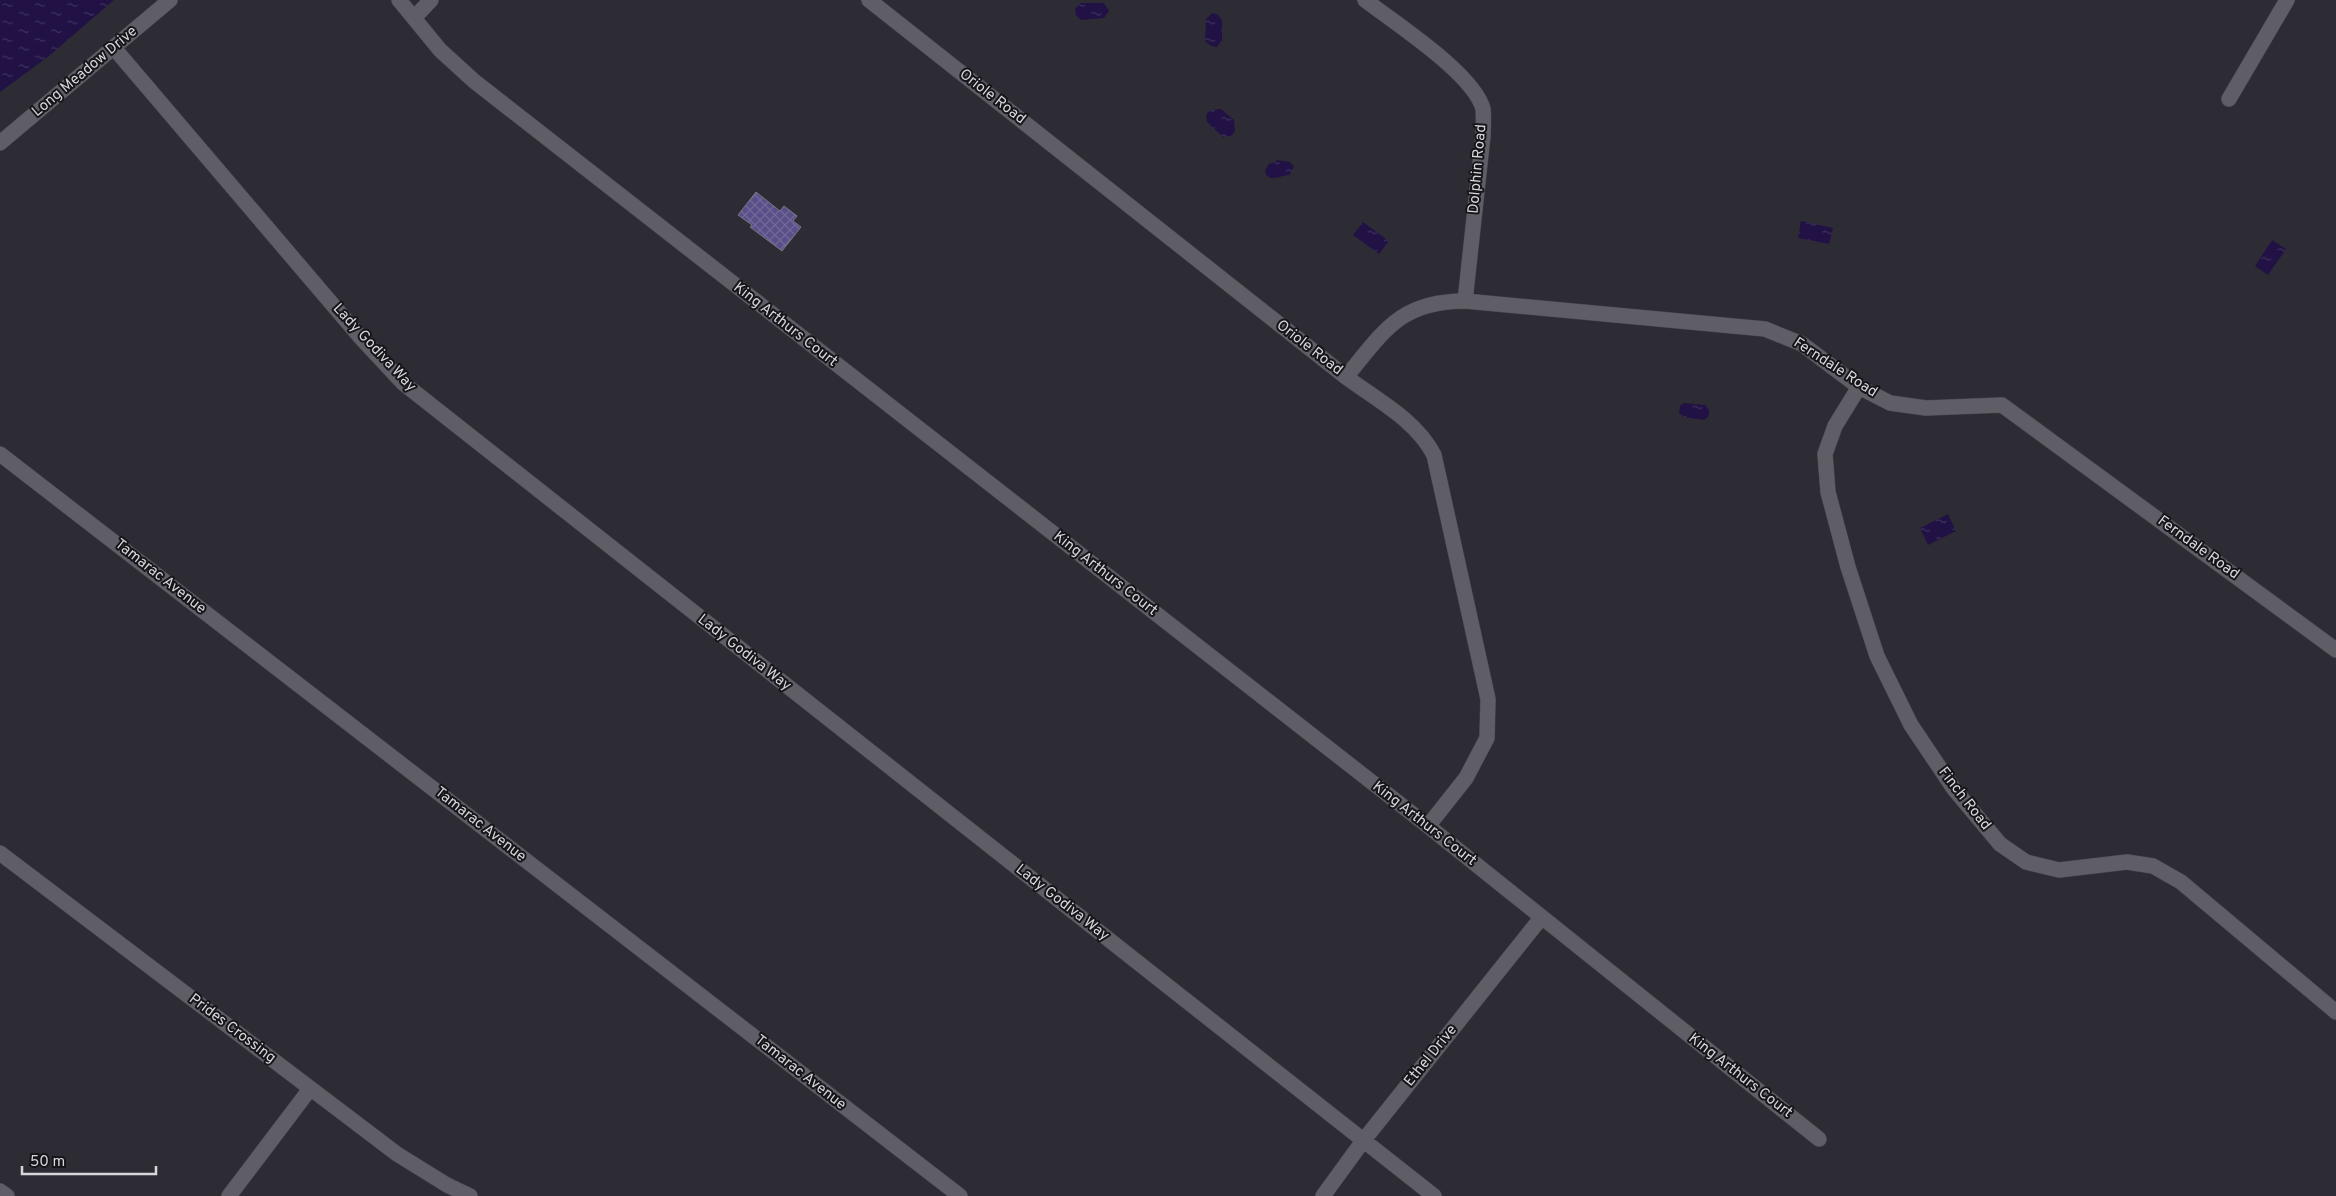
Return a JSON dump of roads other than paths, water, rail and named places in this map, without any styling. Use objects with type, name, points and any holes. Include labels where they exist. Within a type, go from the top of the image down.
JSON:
[{"type":"street","name":"Long Meadow Drive","points":[[0,143],[170,0]]},
{"type":"street","name":"King Arthurs Court","points":[[399,0],[440,50],[474,81],[1428,826],[1820,1139]]},
{"type":"street","points":[[414,18],[431,0]]},
{"type":"street","name":"Oriole Road","points":[[869,0],[1346,377],[1414,426],[1426,438],[1434,455],[1488,698],[1486,738],[1466,778],[1428,826]]},
{"type":"street","name":"Dolphin Road","points":[[1366,0],[1450,65],[1469,84],[1483,109],[1483,136],[1465,301]]},
{"type":"street","points":[[2229,99],[2287,0]]},
{"type":"street","name":"Lady Godiva Way","points":[[114,48],[361,338],[403,383],[1434,1196]]},
{"type":"street","name":"Ferndale Road","points":[[1346,377],[1386,328],[1412,310],[1441,301],[1465,301],[1765,329],[1802,344],[1859,388],[1890,403],[1926,408],[2002,405],[2336,650]]},
{"type":"street","name":"Finch Road","points":[[1859,388],[1834,426],[1825,454],[1828,492],[1848,567],[1877,656],[1911,725],[1954,790],[2000,844],[2026,862],[2059,870],[2126,862],[2152,866],[2181,882],[2336,1012]]},
{"type":"street","name":"Tamarac Avenue","points":[[0,454],[960,1196]]},
{"type":"street","name":"Prides Crossing","points":[[0,853],[396,1154],[447,1186],[470,1196]]},
{"type":"street","name":"Ethel Drive","points":[[1323,1196],[1363,1141],[1541,918]]},
{"type":"street","points":[[229,1196],[310,1088]]},
{"type":"street","points":[[0,1191],[7,1196]]},
{"type":"water","points":[[0,0],[114,0],[49,56],[0,92]]},
{"type":"water","points":[[1080,3],[1104,3],[1109,11],[1104,18],[1081,20],[1076,15],[1075,9]]},
{"type":"water","points":[[1212,13],[1217,14],[1222,20],[1222,40],[1217,47],[1211,46],[1205,41],[1206,19]]},
{"type":"water","points":[[1221,109],[1234,120],[1235,131],[1231,136],[1223,137],[1207,122],[1206,115],[1210,110]]},
{"type":"water","points":[[1278,160],[1290,162],[1294,166],[1290,175],[1269,177],[1266,175],[1265,170],[1269,164]]},
{"type":"water","points":[[1801,221],[1833,228],[1829,244],[1798,238]]},
{"type":"water","points":[[1363,222],[1389,241],[1379,254],[1353,235]]},
{"type":"water","points":[[2272,240],[2286,249],[2268,275],[2255,266]]},
{"type":"water","points":[[1684,403],[1705,405],[1709,410],[1709,416],[1704,420],[1684,417],[1679,413],[1680,406]]},
{"type":"water","points":[[1948,514],[1956,531],[1928,545],[1920,528]]}]
